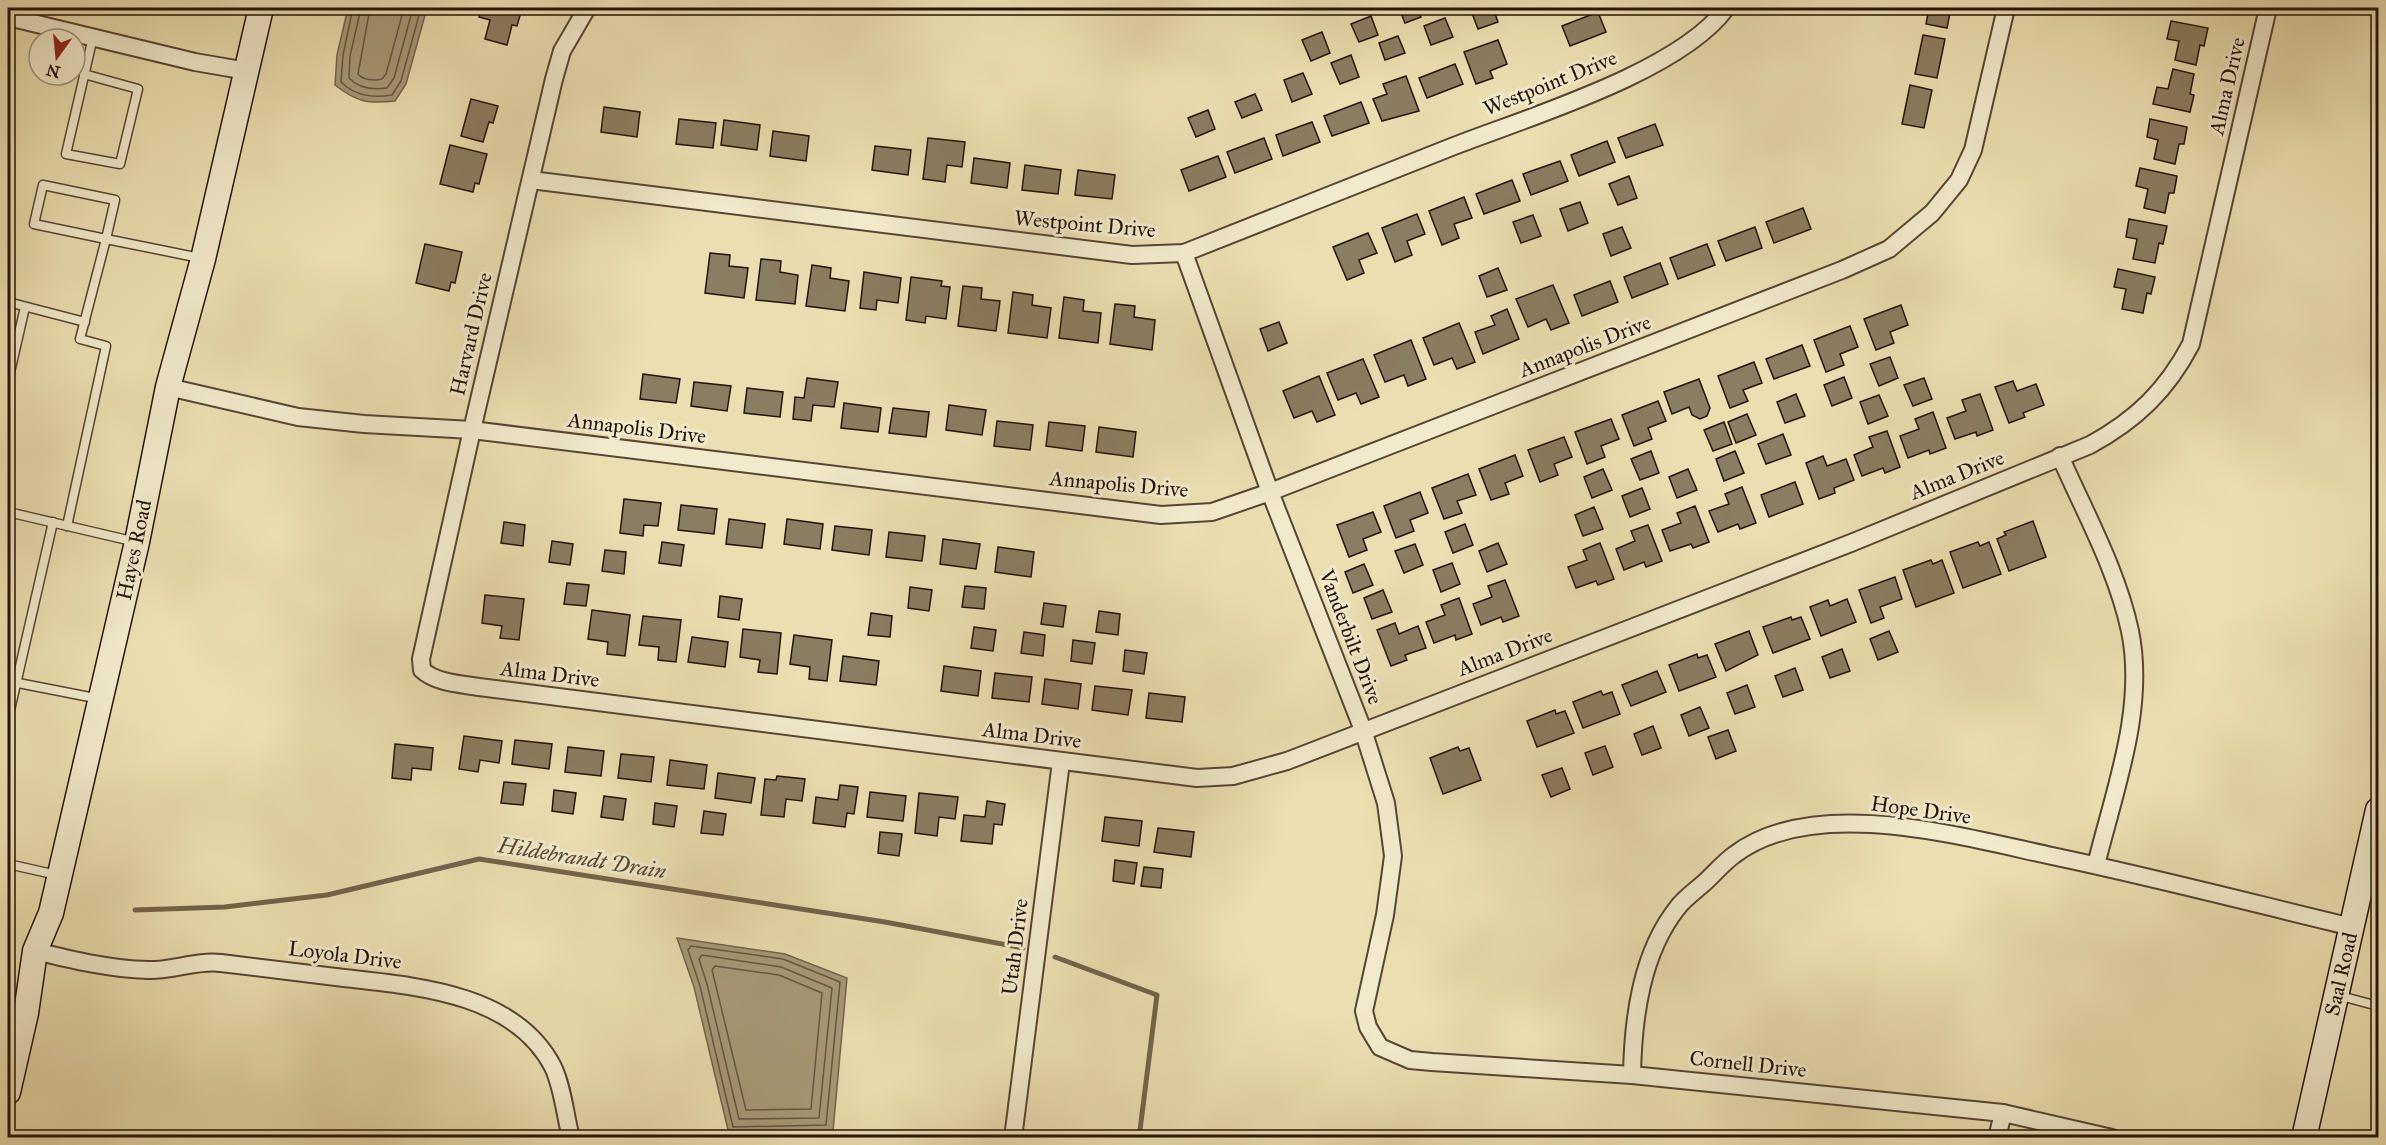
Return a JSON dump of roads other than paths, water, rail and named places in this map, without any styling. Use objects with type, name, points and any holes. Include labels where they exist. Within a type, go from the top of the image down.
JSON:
[{"type":"street","name":"Hayes Road","points":[[8,1092],[13,1040],[35,951],[51,913],[136,542],[168,387],[203,259],[261,8]]},
{"type":"street","name":"Harvard Drive","points":[[427,675],[422,670],[422,659],[471,430],[562,51],[587,8]]},
{"type":"street","name":"Westpoint Drive","points":[[531,180],[1132,255],[1184,253],[1580,97],[1655,64],[1686,46],[1715,23],[1726,8]]},
{"type":"street","name":"Annapolis Drive","points":[[168,387],[298,417],[364,424],[471,430],[1161,515],[1212,512],[1270,492],[1842,270],[1888,249],[1932,213],[1959,180],[1973,150],[2006,8]]},
{"type":"street","name":"Alma Drive","points":[[427,675],[479,687],[1197,778],[1233,776],[1287,761],[1851,543],[2114,432],[2143,411],[2172,377],[2191,344],[2268,8]]},
{"type":"street","points":[[8,17],[195,62],[247,71]]},
{"type":"street","name":"Vanderbilt Drive","points":[[1184,253],[1270,492],[1363,730],[1386,803],[1393,856],[1385,915],[1364,1011],[1372,1038],[1380,1047]]},
{"type":"street","points":[[2060,456],[2120,592],[2130,633],[2133,668],[2131,726],[2096,865]]},
{"type":"street","name":"Utah Drive","points":[[1013,1137],[1061,762]]},
{"type":"street","name":"Saal Road","points":[[2304,1137],[2379,810]]},
{"type":"street","name":"Hope Drive","points":[[1632,1075],[1633,1030],[1650,962],[1662,930],[1678,907],[1735,854],[1767,838],[1801,828],[1843,823],[1887,824],[1927,829],[2096,865],[2352,927]]},
{"type":"street","name":"Loyola Drive","points":[[35,951],[81,962],[150,970],[204,961],[425,988],[462,998],[494,1011],[534,1041],[553,1067],[571,1137]]},
{"type":"street","name":"Cornell Drive","points":[[1380,1047],[1410,1060],[1632,1075],[2003,1113],[2112,1137]]},
{"type":"street","points":[[1997,1137],[2003,1113]]},
{"type":"lane","points":[[87,62],[93,37]]},
{"type":"lane","points":[[84,74],[138,89],[120,164],[66,154],[84,74]]},
{"type":"lane","points":[[67,526],[106,346],[80,339],[106,239],[115,200],[43,184],[34,224],[106,239],[203,259]]},
{"type":"lane","points":[[8,302],[85,322]]},
{"type":"lane","points":[[8,381],[25,307]]},
{"type":"lane","points":[[8,512],[136,542]]},
{"type":"lane","points":[[8,719],[12,681],[53,522]]},
{"type":"lane","points":[[12,681],[100,699]]},
{"type":"lane","points":[[8,864],[59,876]]},
{"type":"lane","points":[[2336,995],[2379,1005]]},
{"type":"water","points":[[348,8],[427,8],[406,84],[395,101],[363,100],[335,85],[337,55]]},
{"type":"water","points":[[677,938],[785,954],[847,978],[833,1131],[729,1134],[694,987]]},
{"type":"waterway","name":"Hildebrandt Drain","points":[[135,910],[225,907],[327,895],[479,859],[885,922],[1023,948]]},
{"type":"waterway","name":"Hildebrandt Drain","points":[[1055,957],[1157,995],[1139,1138]]}]
